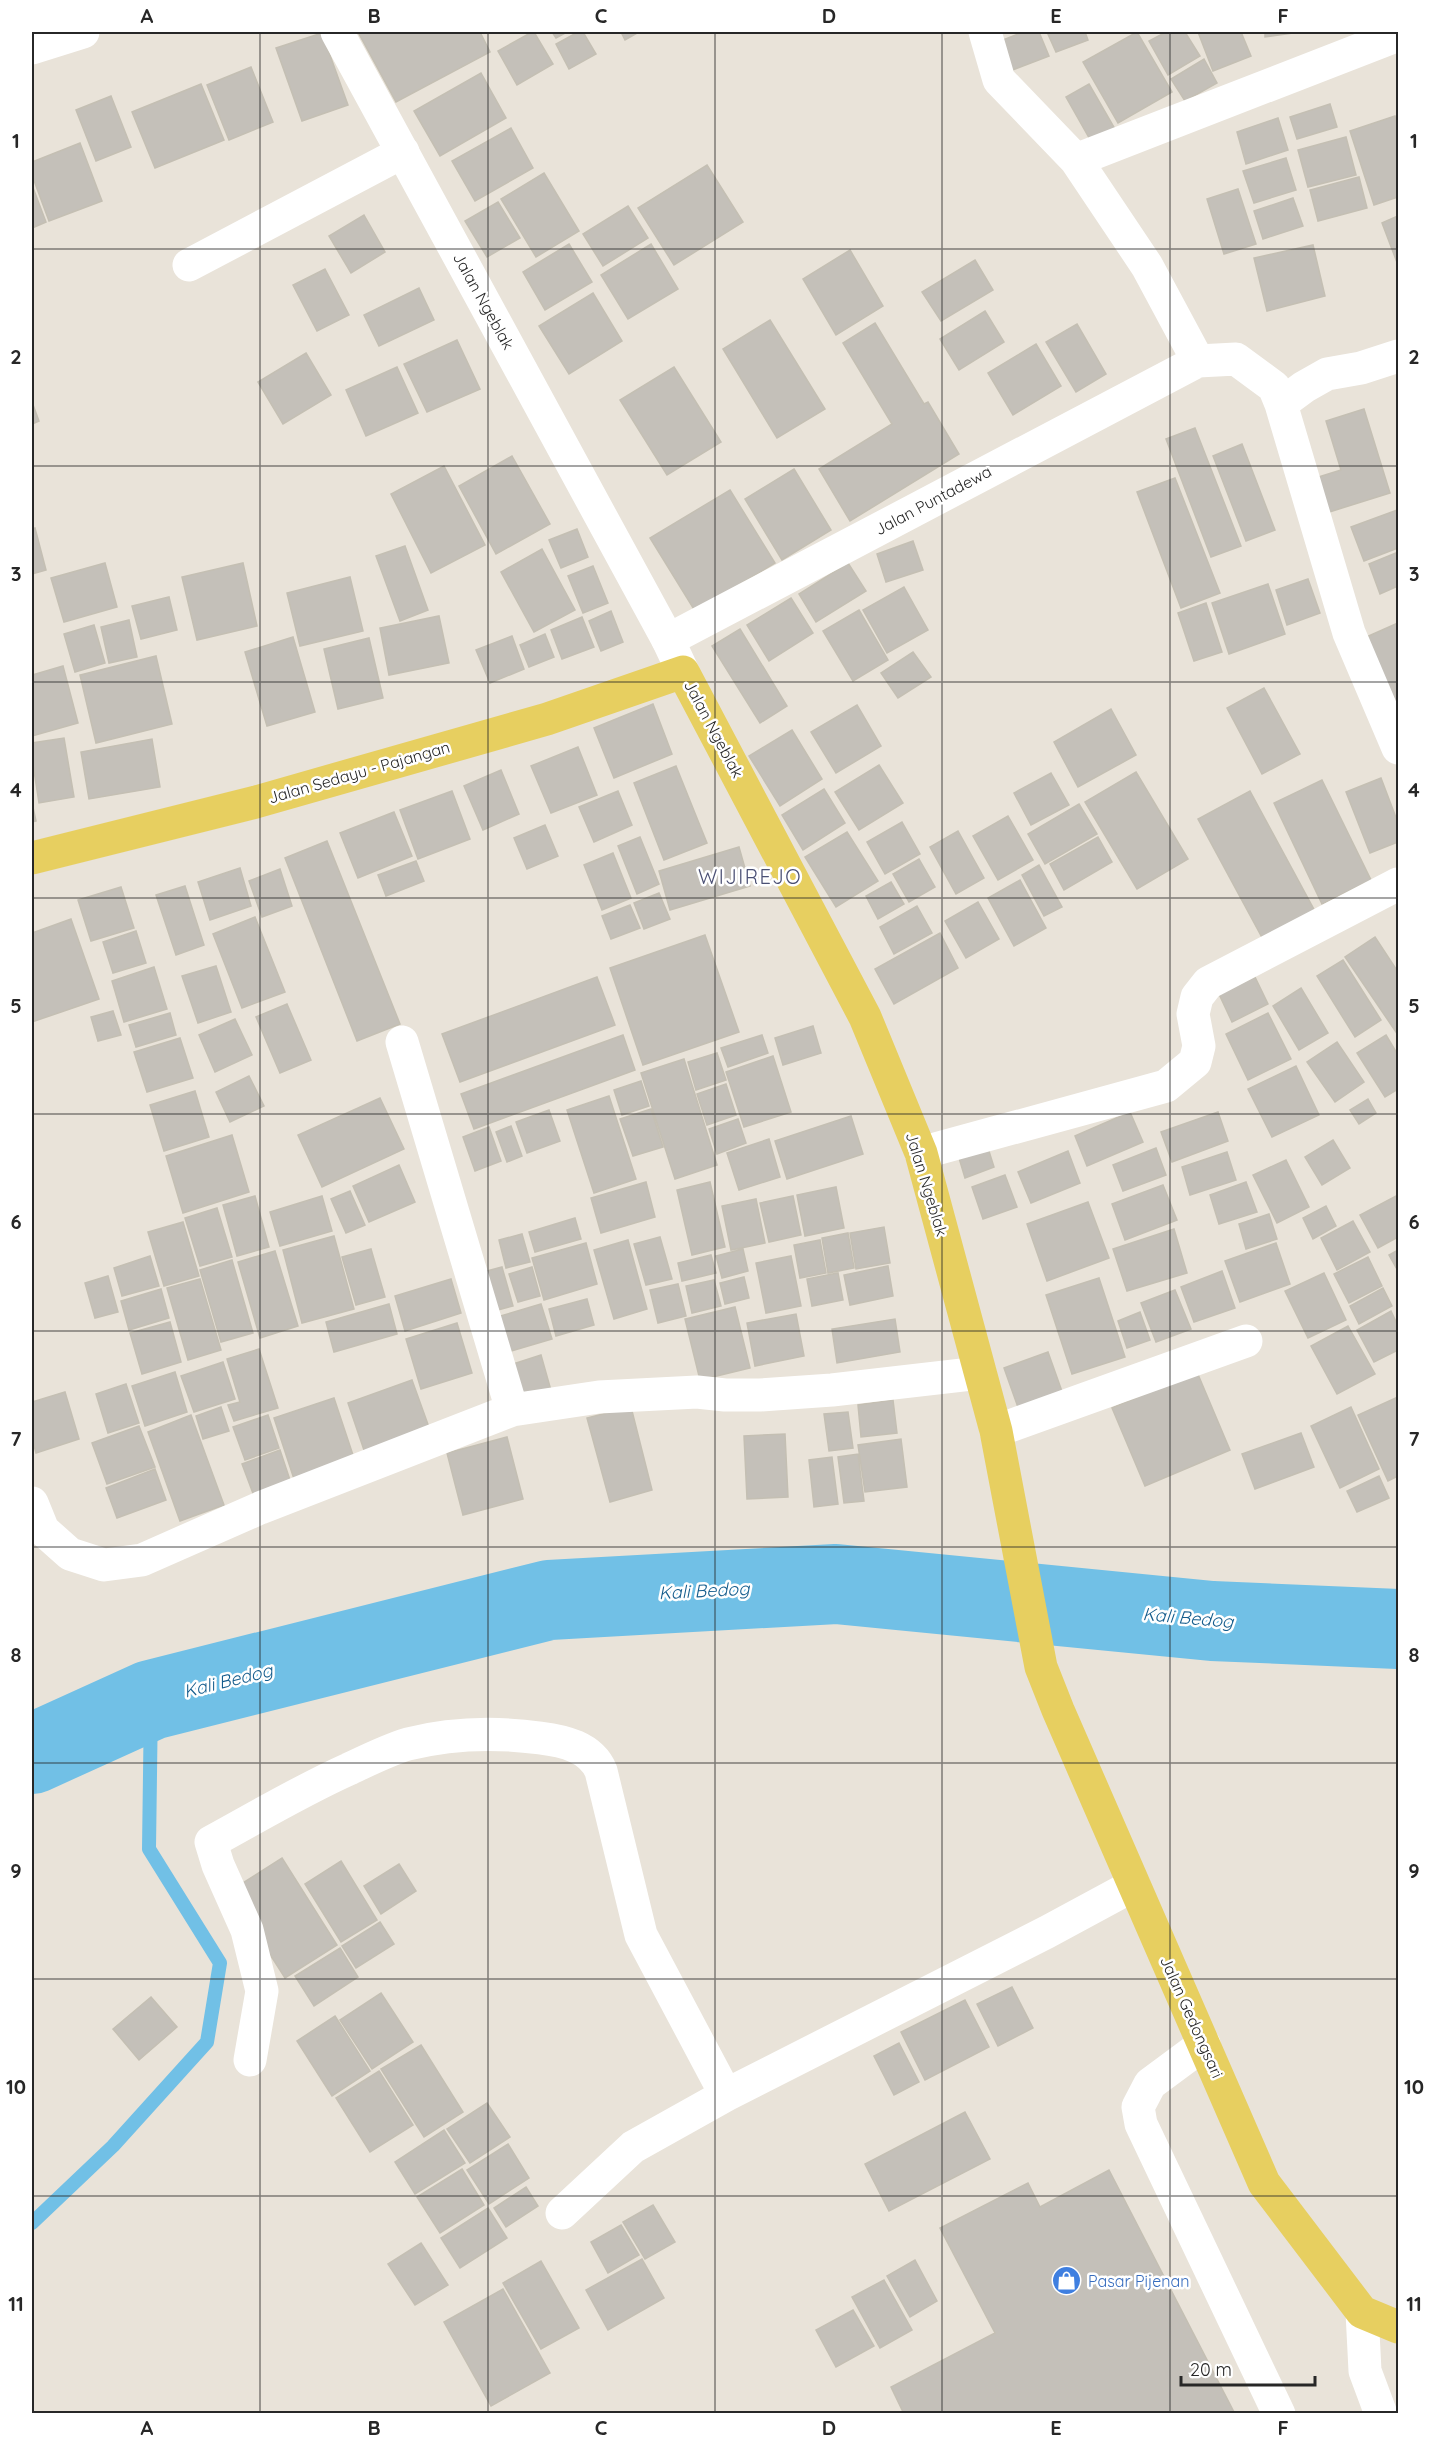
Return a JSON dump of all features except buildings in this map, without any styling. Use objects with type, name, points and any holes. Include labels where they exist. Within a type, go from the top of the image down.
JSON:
[{"type":"main road","name":"Jalan Sedayu - Pajangan","points":[[32,858],[256,802],[536,722],[683,672]]},
{"type":"main road","name":"Jalan Ngeblak","points":[[683,672],[865,1017],[921,1153],[996,1431],[1041,1667]]},
{"type":"main road","name":"Jalan Gedongsari","points":[[1041,1667],[1264,2183],[1362,2312]]},
{"type":"main road","points":[[1362,2312],[1398,2327]]},
{"type":"street","points":[[32,48],[83,32]]},
{"type":"street","name":"Jalan Ngeblak","points":[[338,32],[668,640],[683,672]]},
{"type":"street","points":[[985,32],[999,80],[1076,160],[1147,266],[1198,360],[1236,359],[1274,387],[1281,404],[1348,633],[1398,748]]},
{"type":"street","points":[[1076,160],[1398,34]]},
{"type":"street","points":[[189,265],[403,152]]},
{"type":"street","points":[[1281,404],[1327,374],[1361,368],[1398,356]]},
{"type":"street","name":"Jalan Puntadewa","points":[[668,640],[1198,360]]},
{"type":"street","points":[[921,1153],[1166,1086],[1195,1062],[1199,1046],[1193,1014],[1197,997],[1208,983],[1398,884]]},
{"type":"street","points":[[402,1042],[512,1410]]},
{"type":"street","points":[[996,1431],[1246,1341]]},
{"type":"street","points":[[32,1503],[43,1530],[70,1554],[104,1565],[142,1560],[260,1508],[512,1410],[599,1396],[697,1392],[760,1395],[832,1390],[980,1373]]},
{"type":"street","points":[[250,2060],[262,1991],[247,1930],[218,1865],[211,1842],[319,1782],[407,1745],[456,1735],[508,1733],[549,1739],[575,1746],[590,1754],[598,1764],[641,1935],[726,2095]]},
{"type":"street","points":[[562,2213],[633,2147],[726,2095],[1134,1886]]},
{"type":"street","points":[[1204,2044],[1149,2085],[1138,2107],[1141,2124],[1279,2414]]},
{"type":"street","points":[[1362,2312],[1365,2371],[1381,2414]]},
{"type":"waterway","name":"Kali Bedog","points":[[32,1754],[151,1700],[549,1600],[836,1584],[1212,1621],[1398,1629]]},
{"type":"waterway","points":[[32,2223],[113,2146],[207,2042],[220,1963],[149,1849],[151,1700]]},
{"type":"place","name":"Pasar Pijenan","points":[[1067,2281]]},
{"type":"district","name":"WIJIREJO","points":[[750,877]]}]
